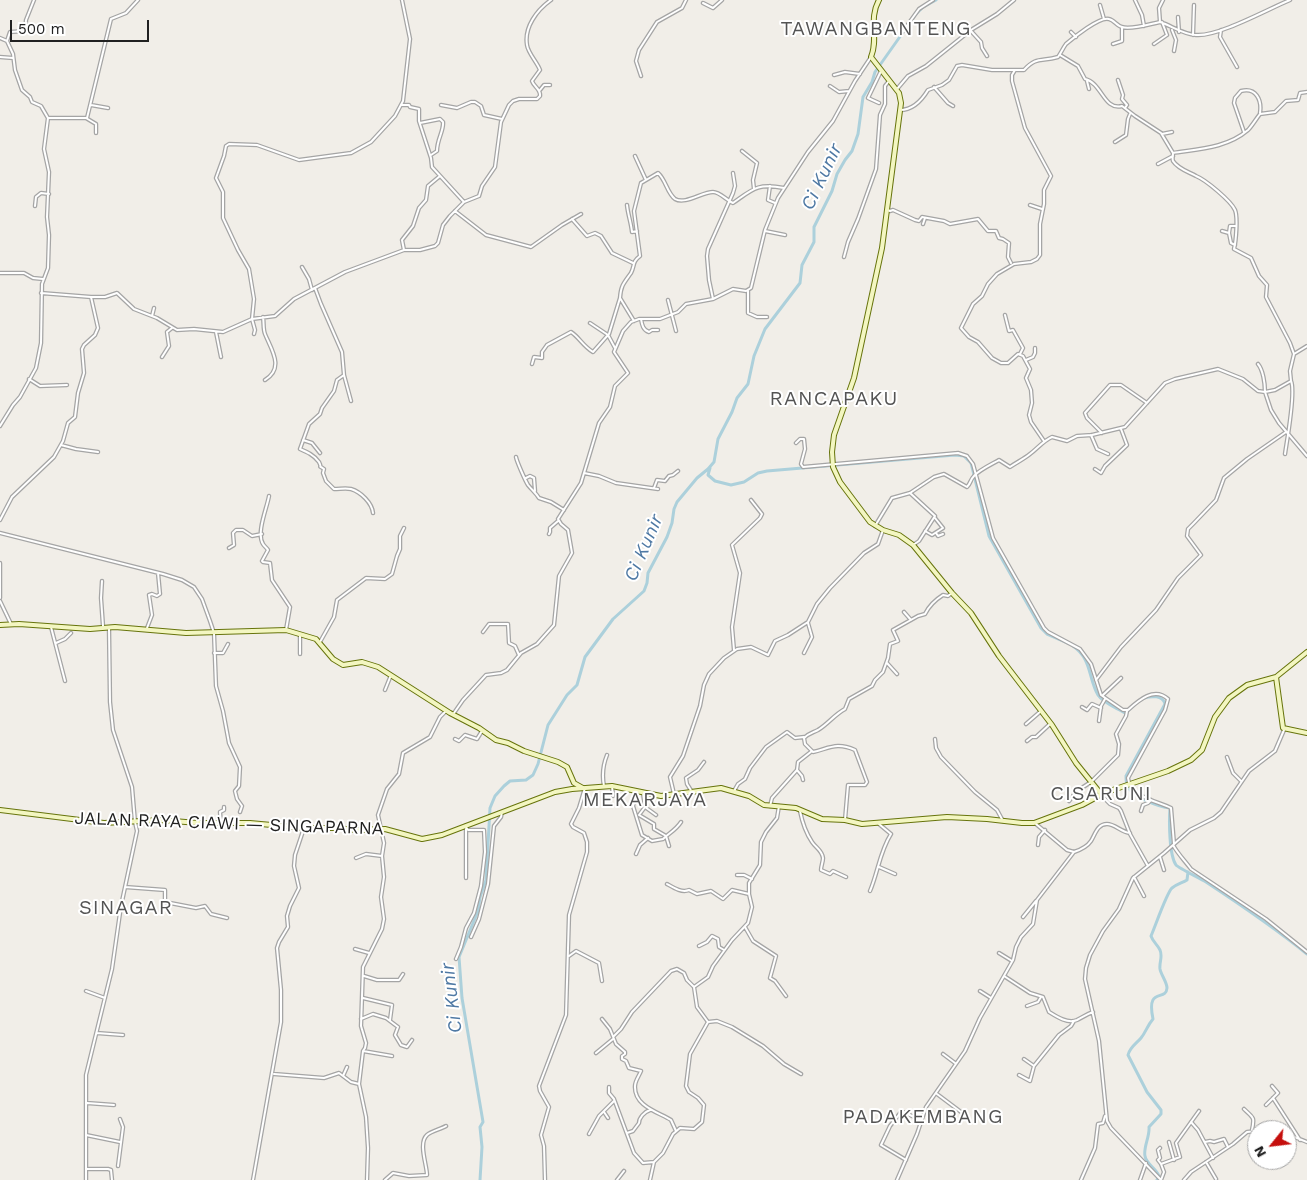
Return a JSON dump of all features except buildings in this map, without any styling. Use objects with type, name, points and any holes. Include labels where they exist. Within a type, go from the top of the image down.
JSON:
[{"type":"street","points":[[0,426],[36,368],[41,343],[41,293],[48,261],[49,236],[47,213],[49,169],[44,150],[48,118],[41,106],[32,102],[23,91],[7,41],[10,32],[25,31],[26,20],[34,0]]},
{"type":"street","points":[[86,118],[111,19],[126,13],[138,0]]},
{"type":"street","points":[[254,334],[252,319],[254,299],[248,269],[223,218],[223,192],[216,179],[226,146],[229,144],[257,145],[298,160],[351,153],[368,144],[383,131],[396,116],[402,105],[410,38],[402,0]]},
{"type":"street","points":[[41,293],[104,297],[115,292],[119,293],[126,303],[134,309],[152,316],[177,330],[194,329],[216,332],[227,330],[252,319],[275,316],[290,301],[345,272],[404,250],[428,249],[436,245],[443,225],[464,202],[479,196],[482,186],[495,167],[502,119],[513,101],[538,99],[540,96],[539,90],[532,81],[540,71],[527,46],[527,30],[534,17],[551,0]]},
{"type":"street","points":[[641,76],[636,61],[639,50],[657,22],[682,8],[686,0]]},
{"type":"street","points":[[702,4],[713,8],[722,0]]},
{"type":"street","points":[[767,317],[757,317],[748,313],[748,291],[752,286],[765,230],[775,203],[784,188],[808,152],[833,121],[849,91],[871,57],[874,40],[873,12],[879,0]]},
{"type":"street","points":[[900,34],[921,8],[933,0]]},
{"type":"street","points":[[897,89],[908,76],[926,66],[970,30],[997,14],[1014,0]]},
{"type":"street","points":[[1135,0],[1142,15],[1144,26]]},
{"type":"street","points":[[1154,44],[1167,35],[1161,22],[1160,8],[1163,0]]},
{"type":"street","points":[[900,110],[907,110],[924,98],[928,90],[942,85],[949,80],[956,67],[962,65],[981,69],[1024,70],[1033,62],[1060,55],[1066,45],[1076,36],[1104,19],[1108,18],[1122,27],[1144,26],[1161,22],[1179,32],[1193,35],[1206,34],[1239,23],[1290,0]]},
{"type":"street","points":[[1100,5],[1104,19]]},
{"type":"street","points":[[1193,35],[1194,5]]},
{"type":"street","points":[[1178,17],[1179,32]]},
{"type":"street","points":[[1113,44],[1122,41],[1122,27]]},
{"type":"street","points":[[1170,28],[1176,40],[1174,51]]},
{"type":"street","points":[[1221,29],[1220,37],[1237,67]]},
{"type":"street","points":[[970,30],[981,42],[987,56]]},
{"type":"street","points":[[1071,32],[1076,36]]},
{"type":"street","points":[[0,38],[7,41]]},
{"type":"street","points":[[1060,55],[1078,66],[1087,80],[1089,89]]},
{"type":"street","points":[[0,57],[13,58]]},
{"type":"street","points":[[871,57],[901,96],[900,110],[888,210],[879,264],[854,378],[834,435],[833,465],[844,488],[866,517],[875,526],[899,536],[913,546],[976,620],[999,656],[1051,724],[1076,763],[1110,804],[1121,811],[1130,833],[1148,866]]},
{"type":"street","points":[[879,103],[868,98],[880,70]]},
{"type":"street","points":[[1005,315],[1009,331],[1013,330],[1023,348],[1020,354],[1008,363],[998,362],[990,357],[978,342],[969,337],[961,328],[973,304],[982,296],[988,284],[997,274],[1014,264],[1027,263],[1038,258],[1040,253],[1040,224],[1044,188],[1052,176],[1024,124],[1012,79],[1015,70]]},
{"type":"street","points":[[834,75],[845,72],[860,74]]},
{"type":"street","points":[[844,258],[848,242],[876,169],[880,115],[885,104],[885,86],[889,80]]},
{"type":"street","points":[[1087,80],[1092,81],[1111,105],[1116,108],[1122,106],[1158,130],[1173,155],[1173,161],[1182,169],[1203,180],[1233,207],[1236,212],[1234,250],[1251,258],[1259,276],[1267,285],[1266,297],[1294,354],[1290,371],[1290,381],[1293,390],[1289,435],[1285,454]]},
{"type":"street","points":[[1118,80],[1123,95],[1122,98],[1127,106],[1125,108]]},
{"type":"street","points":[[539,90],[544,85],[550,85]]},
{"type":"street","points":[[830,86],[839,92],[849,91]]},
{"type":"street","points":[[934,87],[953,106]]},
{"type":"street","points":[[1158,164],[1173,155],[1231,142],[1249,129],[1260,114],[1261,105],[1255,93],[1249,90],[1241,91],[1235,98],[1234,103],[1244,132]]},
{"type":"street","points":[[1260,114],[1274,112],[1286,101],[1298,100],[1300,93],[1307,92]]},
{"type":"street","points":[[441,105],[458,108],[475,102],[480,106],[484,115],[502,119]]},
{"type":"street","points":[[90,105],[108,108]]},
{"type":"street","points":[[402,105],[418,108],[420,123],[432,167],[464,202]]},
{"type":"street","points":[[1115,142],[1126,135],[1128,119],[1131,113]]},
{"type":"street","points":[[48,118],[86,118],[96,124],[96,133]]},
{"type":"street","points":[[420,123],[440,119],[443,122],[437,151],[430,156]]},
{"type":"street","points":[[1162,134],[1172,132]]},
{"type":"street","points":[[742,151],[757,163],[753,180],[754,189]]},
{"type":"street","points":[[635,156],[646,180]]},
{"type":"street","points":[[713,299],[707,256],[712,237],[735,186],[733,173]]},
{"type":"street","points":[[532,364],[534,357],[542,358],[542,352],[548,345],[570,332],[593,352],[608,335],[622,286],[631,272],[633,263],[640,256],[634,208],[639,186],[646,180],[655,174],[660,174],[672,196],[682,201],[713,192],[734,203],[746,192],[754,189],[770,186],[784,188]]},
{"type":"street","points":[[404,250],[402,240],[413,226],[418,210],[426,199],[428,186],[440,176]]},
{"type":"street","points":[[770,186],[768,200],[775,203]]},
{"type":"street","points":[[34,206],[36,197],[41,193],[49,194]]},
{"type":"street","points":[[627,205],[632,232],[637,231]]},
{"type":"street","points":[[1030,205],[1043,209]]},
{"type":"street","points":[[888,210],[893,210],[918,221],[921,218],[925,218],[944,221],[950,224],[978,219],[988,231],[996,231],[999,238],[1009,243],[1008,257],[1011,263]]},
{"type":"street","points":[[455,211],[486,235],[531,247],[581,214]]},
{"type":"street","points":[[922,224],[925,218]]},
{"type":"street","points":[[572,219],[588,237],[595,233],[599,234],[610,251],[633,263]]},
{"type":"street","points":[[1235,245],[1230,242],[1229,233],[1230,226],[1236,226]]},
{"type":"street","points":[[765,230],[785,235]]},
{"type":"street","points":[[1222,232],[1229,233]]},
{"type":"street","points":[[302,267],[309,279],[312,290]]},
{"type":"street","points":[[0,273],[24,273],[33,278],[43,279]]},
{"type":"street","points":[[316,288],[342,352],[344,375],[351,401]]},
{"type":"street","points":[[548,534],[550,528],[558,521],[578,489],[598,432],[599,422],[610,407],[615,386],[628,373],[614,353],[627,325],[641,319],[660,319],[672,315],[678,312],[684,304],[713,299],[733,289],[748,291]]},
{"type":"street","points":[[0,520],[12,497],[54,457],[61,444],[68,423],[76,414],[78,393],[84,373],[82,347],[93,338],[98,324],[90,297]]},
{"type":"street","points":[[620,298],[634,321]]},
{"type":"street","points":[[668,300],[676,331]]},
{"type":"street","points":[[152,316],[154,308]]},
{"type":"street","points":[[263,317],[264,332],[276,359],[272,375],[265,380]]},
{"type":"street","points":[[641,319],[646,331],[658,330]]},
{"type":"street","points":[[590,324],[608,335],[615,348]]},
{"type":"street","points":[[162,357],[169,346],[167,332],[172,328]]},
{"type":"street","points":[[216,332],[221,357]]},
{"type":"street","points":[[1294,354],[1307,346]]},
{"type":"street","points":[[1026,360],[1032,358],[1035,348]]},
{"type":"street","points":[[1020,354],[1026,360],[1030,369],[1026,375],[1031,390],[1031,423],[1044,441]]},
{"type":"street","points":[[1258,364],[1265,384],[1265,392],[1274,416],[1307,456]]},
{"type":"street","points":[[875,526],[892,498],[910,493],[929,479],[940,474],[947,475],[967,486],[975,475],[998,461],[1010,467],[1027,457],[1044,441],[1054,436],[1067,441],[1077,436],[1102,433],[1127,426],[1168,381],[1218,369],[1243,379],[1258,391],[1275,390],[1290,381]]},
{"type":"street","points":[[344,375],[337,380],[334,391],[320,414],[309,424],[300,449],[311,454],[319,462],[321,467],[324,468],[323,475],[326,481],[334,489],[350,489],[360,494],[367,501],[373,513]]},
{"type":"street","points":[[29,379],[40,385],[67,385]]},
{"type":"street","points":[[1102,433],[1087,418],[1085,413],[1110,385],[1121,385],[1147,403]]},
{"type":"street","points":[[1095,469],[1101,473],[1105,466],[1127,445],[1120,429]]},
{"type":"street","points":[[1096,680],[1121,647],[1156,610],[1178,578],[1201,555],[1201,552],[1187,536],[1187,533],[1216,500],[1224,478],[1247,459],[1286,432]]},
{"type":"street","points":[[1091,435],[1097,449],[1108,454]]},
{"type":"street","points":[[796,443],[800,439],[804,439],[802,467],[960,453],[967,456],[972,462],[993,538],[1042,624],[1048,632],[1080,649],[1091,664],[1104,700],[1127,712]]},
{"type":"street","points":[[303,440],[312,443],[320,453]]},
{"type":"street","points":[[61,444],[76,449],[98,452]]},
{"type":"street","points":[[516,457],[528,484],[540,500],[551,502],[564,510]]},
{"type":"street","points":[[654,488],[657,480],[665,481],[678,470]]},
{"type":"street","points":[[584,474],[599,476],[616,483],[658,489]]},
{"type":"street","points":[[526,478],[530,476],[534,478],[535,491]]},
{"type":"street","points":[[910,493],[932,512],[934,518],[943,527],[936,534]]},
{"type":"street","points":[[269,496],[266,510],[262,516],[262,543],[268,550],[262,561],[270,564],[272,580],[290,607],[290,617],[286,630]]},
{"type":"street","points":[[734,650],[732,627],[740,573],[732,546],[760,518],[761,513],[751,500]]},
{"type":"street","points":[[913,546],[919,541],[934,518]]},
{"type":"street","points":[[453,715],[463,700],[486,675],[505,671],[519,655],[538,644],[554,623],[558,576],[572,551],[568,530],[558,521]]},
{"type":"street","points":[[320,642],[334,617],[337,600],[366,578],[385,578],[392,574],[395,559],[400,549],[400,536],[404,528]]},
{"type":"street","points":[[229,548],[234,545],[234,533],[236,530],[243,530],[252,536],[262,534]]},
{"type":"street","points":[[674,794],[670,777],[683,756],[700,706],[704,684],[709,674],[734,650],[751,647],[766,655],[775,641],[788,636],[808,622],[817,604],[830,588],[864,552],[878,544],[883,530]]},
{"type":"street","points":[[925,531],[931,535],[936,534],[938,536],[943,534]]},
{"type":"street","points":[[0,533],[158,573],[182,580],[194,588],[202,599],[214,632],[216,686],[229,743],[240,767],[239,786],[235,791],[237,799],[242,806],[240,812]]},
{"type":"street","points":[[0,563],[0,599],[11,624]]},
{"type":"street","points":[[146,630],[152,616],[149,595],[160,595],[158,573]]},
{"type":"street","points":[[102,581],[100,598],[103,627]]},
{"type":"street","points":[[734,792],[738,784],[746,778],[750,767],[770,742],[787,732],[795,738],[804,738],[810,732],[818,730],[828,723],[836,714],[845,710],[850,698],[872,686],[875,679],[883,672],[887,663],[890,644],[898,641],[893,631],[925,614],[929,606],[941,596],[947,596],[952,593]]},
{"type":"street","points":[[904,612],[911,620]]},
{"type":"street","points":[[804,653],[812,637],[808,622]]},
{"type":"street","points":[[483,632],[488,624],[508,624],[510,627],[509,643],[515,646],[519,655]]},
{"type":"street","points":[[0,625],[90,629],[109,627],[186,633],[286,630],[320,642],[334,659],[343,665],[366,663],[378,667],[497,741],[508,743],[567,767],[574,783],[584,788],[579,808],[571,824],[572,827],[584,833],[588,850],[569,915],[566,1017],[539,1086],[549,1107],[541,1135],[544,1145],[545,1180]]},
{"type":"street","points":[[52,627],[66,681]]},
{"type":"street","points":[[86,1180],[86,1075],[113,964],[125,887],[137,831],[132,787],[113,730],[110,702],[109,627]]},
{"type":"street","points":[[56,644],[71,633]]},
{"type":"street","points":[[300,634],[300,654]]},
{"type":"street","points":[[214,653],[223,653],[228,644]]},
{"type":"street","name":"JALAN RAYA CIAWI — SINGAPARNA","points":[[0,810],[98,822],[162,820],[221,824],[250,823],[295,828],[389,829],[422,838],[442,835],[466,827],[484,818],[555,792],[612,786],[661,796],[716,788],[749,796],[760,803],[770,806],[800,810],[822,818],[862,824],[947,817],[1034,823],[1082,805],[1101,794],[1168,771],[1191,760],[1202,750],[1217,712],[1229,698],[1247,685],[1276,677],[1307,652]]},
{"type":"street","points":[[887,663],[897,674]]},
{"type":"street","points":[[385,690],[391,675]]},
{"type":"street","points":[[1160,1148],[1158,1150],[1160,1158],[1158,1160],[1164,1172],[1161,1180],[1110,1126],[1106,1114],[1101,1054],[1085,979],[1087,964],[1103,931],[1119,909],[1134,877],[1190,830],[1214,818],[1221,812],[1249,770],[1275,751],[1284,730],[1276,677]]},
{"type":"street","points":[[1102,696],[1121,678]]},
{"type":"street","points":[[1069,801],[1077,791],[1091,782],[1118,755],[1119,744],[1116,734],[1127,712],[1139,700],[1149,695],[1162,695],[1166,697],[1168,701],[1129,776],[1128,785],[1150,802],[1171,808],[1173,845],[1181,859],[1191,869],[1266,919],[1307,952]]},
{"type":"street","points":[[1099,721],[1104,700]]},
{"type":"street","points":[[1082,707],[1087,710],[1092,704],[1101,708]]},
{"type":"street","points":[[367,1180],[368,1148],[366,1117],[359,1084],[362,1051],[366,1043],[361,1032],[360,1019],[364,976],[363,967],[383,923],[381,897],[384,878],[382,856],[384,843],[378,815],[387,790],[399,774],[403,753],[430,736],[440,717],[446,711]]},
{"type":"street","points":[[1026,724],[1041,711]]},
{"type":"street","points":[[1027,741],[1032,737],[1036,738],[1051,724]]},
{"type":"street","points":[[1284,730],[1307,733]]},
{"type":"street","points":[[455,739],[459,741],[465,735],[478,738],[482,731]]},
{"type":"street","points":[[804,738],[804,743],[812,752]]},
{"type":"street","points":[[935,739],[936,748],[941,757],[975,792],[997,810],[1002,821]]},
{"type":"street","points":[[770,806],[772,798],[797,770],[798,762],[812,752],[836,746],[855,750],[867,783],[865,785],[848,785],[845,820]]},
{"type":"street","points":[[604,786],[604,763],[608,755]]},
{"type":"street","points":[[1227,757],[1233,774],[1240,781]]},
{"type":"street","points":[[692,792],[686,778],[698,770],[704,762]]},
{"type":"street","points":[[797,770],[803,780]]},
{"type":"street","points":[[612,786],[613,796]]},
{"type":"street","points":[[636,792],[633,805],[642,835],[653,841],[663,839],[676,830],[681,822]]},
{"type":"street","points":[[643,793],[645,807],[656,815]]},
{"type":"street","points":[[1141,812],[1143,805],[1150,802]]},
{"type":"street","points":[[694,987],[710,975],[713,966],[734,936],[745,927],[752,911],[749,883],[761,861],[761,842],[777,818],[779,806]]},
{"type":"street","points":[[221,824],[220,812],[224,810],[224,807]]},
{"type":"street","points":[[645,807],[640,816],[649,820],[654,824],[654,829],[666,836],[669,846]]},
{"type":"street","points":[[800,810],[811,841],[819,848],[821,853],[823,861],[821,870],[830,874],[832,871],[846,877]]},
{"type":"street","points":[[471,937],[479,919],[488,884],[494,826],[501,817],[500,813]]},
{"type":"street","points":[[1034,823],[1045,830],[1067,850],[1074,852]]},
{"type":"street","points":[[870,891],[883,846],[891,834],[879,824]]},
{"type":"street","points":[[1023,917],[1074,852],[1090,842],[1097,829],[1104,824],[1108,824],[1130,833]]},
{"type":"street","points":[[456,958],[475,908],[481,886],[485,852],[484,830],[466,827],[466,878]]},
{"type":"street","points":[[253,1180],[281,1022],[281,990],[277,948],[288,927],[290,906],[299,888],[294,866],[295,855],[304,828]]},
{"type":"street","points":[[1038,845],[1039,837],[1045,830]]},
{"type":"street","points":[[636,854],[640,845],[648,838]]},
{"type":"street","points":[[356,858],[366,854],[382,856]]},
{"type":"street","points":[[1160,857],[1164,870]]},
{"type":"street","points":[[878,866],[895,874]]},
{"type":"street","points":[[737,875],[744,875],[752,879]]},
{"type":"street","points":[[1134,877],[1144,896]]},
{"type":"street","points":[[667,884],[682,891],[689,890],[698,894],[711,891],[723,899],[732,890],[749,894]]},
{"type":"street","points":[[125,887],[165,890],[164,902],[196,908],[205,906],[211,914],[226,918]]},
{"type":"street","points":[[897,1180],[917,1134],[926,1107],[967,1047],[980,1018],[1012,962],[1021,937],[1033,924],[1037,900]]},
{"type":"street","points":[[745,927],[753,941],[776,956],[770,978],[776,981],[786,996]]},
{"type":"street","points":[[699,946],[707,942],[712,936],[718,940],[719,947],[724,950]]},
{"type":"street","points":[[355,949],[369,953]]},
{"type":"street","points":[[568,956],[575,951],[599,963],[602,981]]},
{"type":"street","points":[[999,953],[1012,962]]},
{"type":"street","points":[[596,1052],[613,1038],[632,1012],[671,971],[677,969],[684,973],[687,980],[694,987],[696,1007],[708,1022]]},
{"type":"street","points":[[364,976],[377,980],[388,980],[400,979],[403,974]]},
{"type":"street","points":[[1004,976],[1044,998],[1049,1012],[1063,1020],[1074,1021],[1093,1012]]},
{"type":"street","points":[[86,991],[105,998]]},
{"type":"street","points":[[980,991],[991,998]]},
{"type":"street","points":[[1027,1006],[1038,1002],[1041,996]]},
{"type":"street","points":[[362,998],[392,1005],[390,1020]]},
{"type":"street","points":[[360,1019],[375,1014],[390,1020],[398,1027],[395,1035],[401,1045],[407,1047],[412,1040]]},
{"type":"street","points":[[602,1019],[610,1029],[616,1044],[625,1052],[622,1059],[626,1061],[629,1069],[641,1071],[635,1083],[635,1090],[639,1098],[650,1110],[670,1119],[676,1132]]},
{"type":"street","points":[[708,1022],[717,1021],[732,1026],[801,1074]]},
{"type":"street","points":[[1019,1075],[1030,1081],[1034,1066],[1074,1021]]},
{"type":"street","points":[[609,1087],[609,1093],[634,1152],[641,1161],[647,1164],[654,1162],[664,1153],[676,1132],[681,1128],[694,1129],[702,1122],[704,1105],[689,1092],[686,1086],[690,1054],[708,1022]]},
{"type":"street","points":[[97,1033],[123,1035]]},
{"type":"street","points":[[362,1051],[392,1056]]},
{"type":"street","points":[[943,1054],[956,1064]]},
{"type":"street","points":[[1024,1059],[1034,1066]]},
{"type":"street","points":[[343,1076],[347,1066]]},
{"type":"street","points":[[273,1074],[324,1078],[339,1074],[350,1082],[359,1084]]},
{"type":"street","points":[[1266,1105],[1279,1092],[1272,1086]]},
{"type":"street","points":[[936,1093],[961,1112]]},
{"type":"street","points":[[1273,1098],[1300,1140]]},
{"type":"street","points":[[589,1134],[594,1123],[614,1101]]},
{"type":"street","points":[[87,1103],[114,1105]]},
{"type":"street","points":[[1244,1109],[1254,1120]]},
{"type":"street","points":[[627,1134],[633,1131],[639,1124],[643,1114],[650,1110]]},
{"type":"street","points":[[1161,1164],[1180,1156],[1177,1142],[1199,1111]]},
{"type":"street","points":[[604,1112],[608,1118]]},
{"type":"street","points":[[906,1160],[881,1145],[890,1126],[900,1112],[921,1120]]},
{"type":"street","points":[[1081,1180],[1095,1148],[1098,1124],[1103,1123],[1106,1114]]},
{"type":"street","points":[[118,1166],[123,1125],[120,1119]]},
{"type":"street","points":[[1191,1122],[1205,1142],[1212,1158]]},
{"type":"street","points":[[386,1180],[396,1173],[426,1177],[423,1155],[425,1138],[428,1134],[446,1126]]},
{"type":"street","points":[[1184,1180],[1247,1132]]},
{"type":"street","points":[[86,1136],[120,1142]]},
{"type":"street","points":[[1205,1142],[1224,1139],[1228,1147]]},
{"type":"street","points":[[1297,1139],[1307,1142]]},
{"type":"street","points":[[1168,1142],[1174,1160]]},
{"type":"street","points":[[650,1180],[654,1162]]},
{"type":"street","points":[[1140,1180],[1146,1162]]},
{"type":"street","points":[[1206,1162],[1216,1179]]},
{"type":"street","points":[[86,1169],[108,1168],[111,1170],[112,1180]]},
{"type":"street","points":[[617,1180],[624,1171]]},
{"type":"waterway","name":"Ci Kunir","points":[[480,1180],[482,1147],[480,1127],[483,1122],[462,998],[459,957],[478,911],[480,897],[486,880],[490,808],[495,796],[510,781],[526,780],[533,775],[538,764],[548,725],[567,695],[577,685],[585,657],[613,619],[644,591],[648,573],[667,537],[677,502],[697,478],[714,462],[718,439],[737,398],[748,384],[754,356],[765,329],[800,283],[802,265],[814,242],[814,227],[832,191],[837,174],[852,151],[858,134],[863,97],[872,82],[875,72],[916,14],[923,7],[936,0]]},
{"type":"waterway","points":[[710,468],[708,475],[715,481],[731,485],[744,482],[758,473],[767,471],[955,455],[964,456],[971,463],[989,536],[1041,628],[1047,634],[1068,643]]},
{"type":"waterway","points":[[1073,646],[1084,657],[1100,698],[1125,713],[1133,706]]},
{"type":"waterway","points":[[1144,698],[1159,698],[1165,704],[1126,776],[1126,783],[1131,791],[1141,798],[1153,804],[1170,808],[1171,846],[1176,865],[1232,899],[1307,954]]},
{"type":"waterway","points":[[1157,1180],[1159,1176],[1147,1161],[1145,1153],[1149,1127],[1161,1114],[1161,1110],[1147,1092],[1128,1055],[1153,1019],[1152,1002],[1154,998],[1166,992],[1167,986],[1160,969],[1161,953],[1151,936],[1170,891],[1187,880],[1188,872]]},
{"type":"district","name":"TAWANGBANTENG","points":[[876,29]]},
{"type":"district","name":"RANCAPAKU","points":[[834,399]]},
{"type":"district","name":"CISARUNI","points":[[1101,794]]},
{"type":"district","name":"MEKARJAYA","points":[[645,800]]},
{"type":"district","name":"SINAGAR","points":[[126,908]]},
{"type":"district","name":"PADAKEMBANG","points":[[923,1117]]}]
